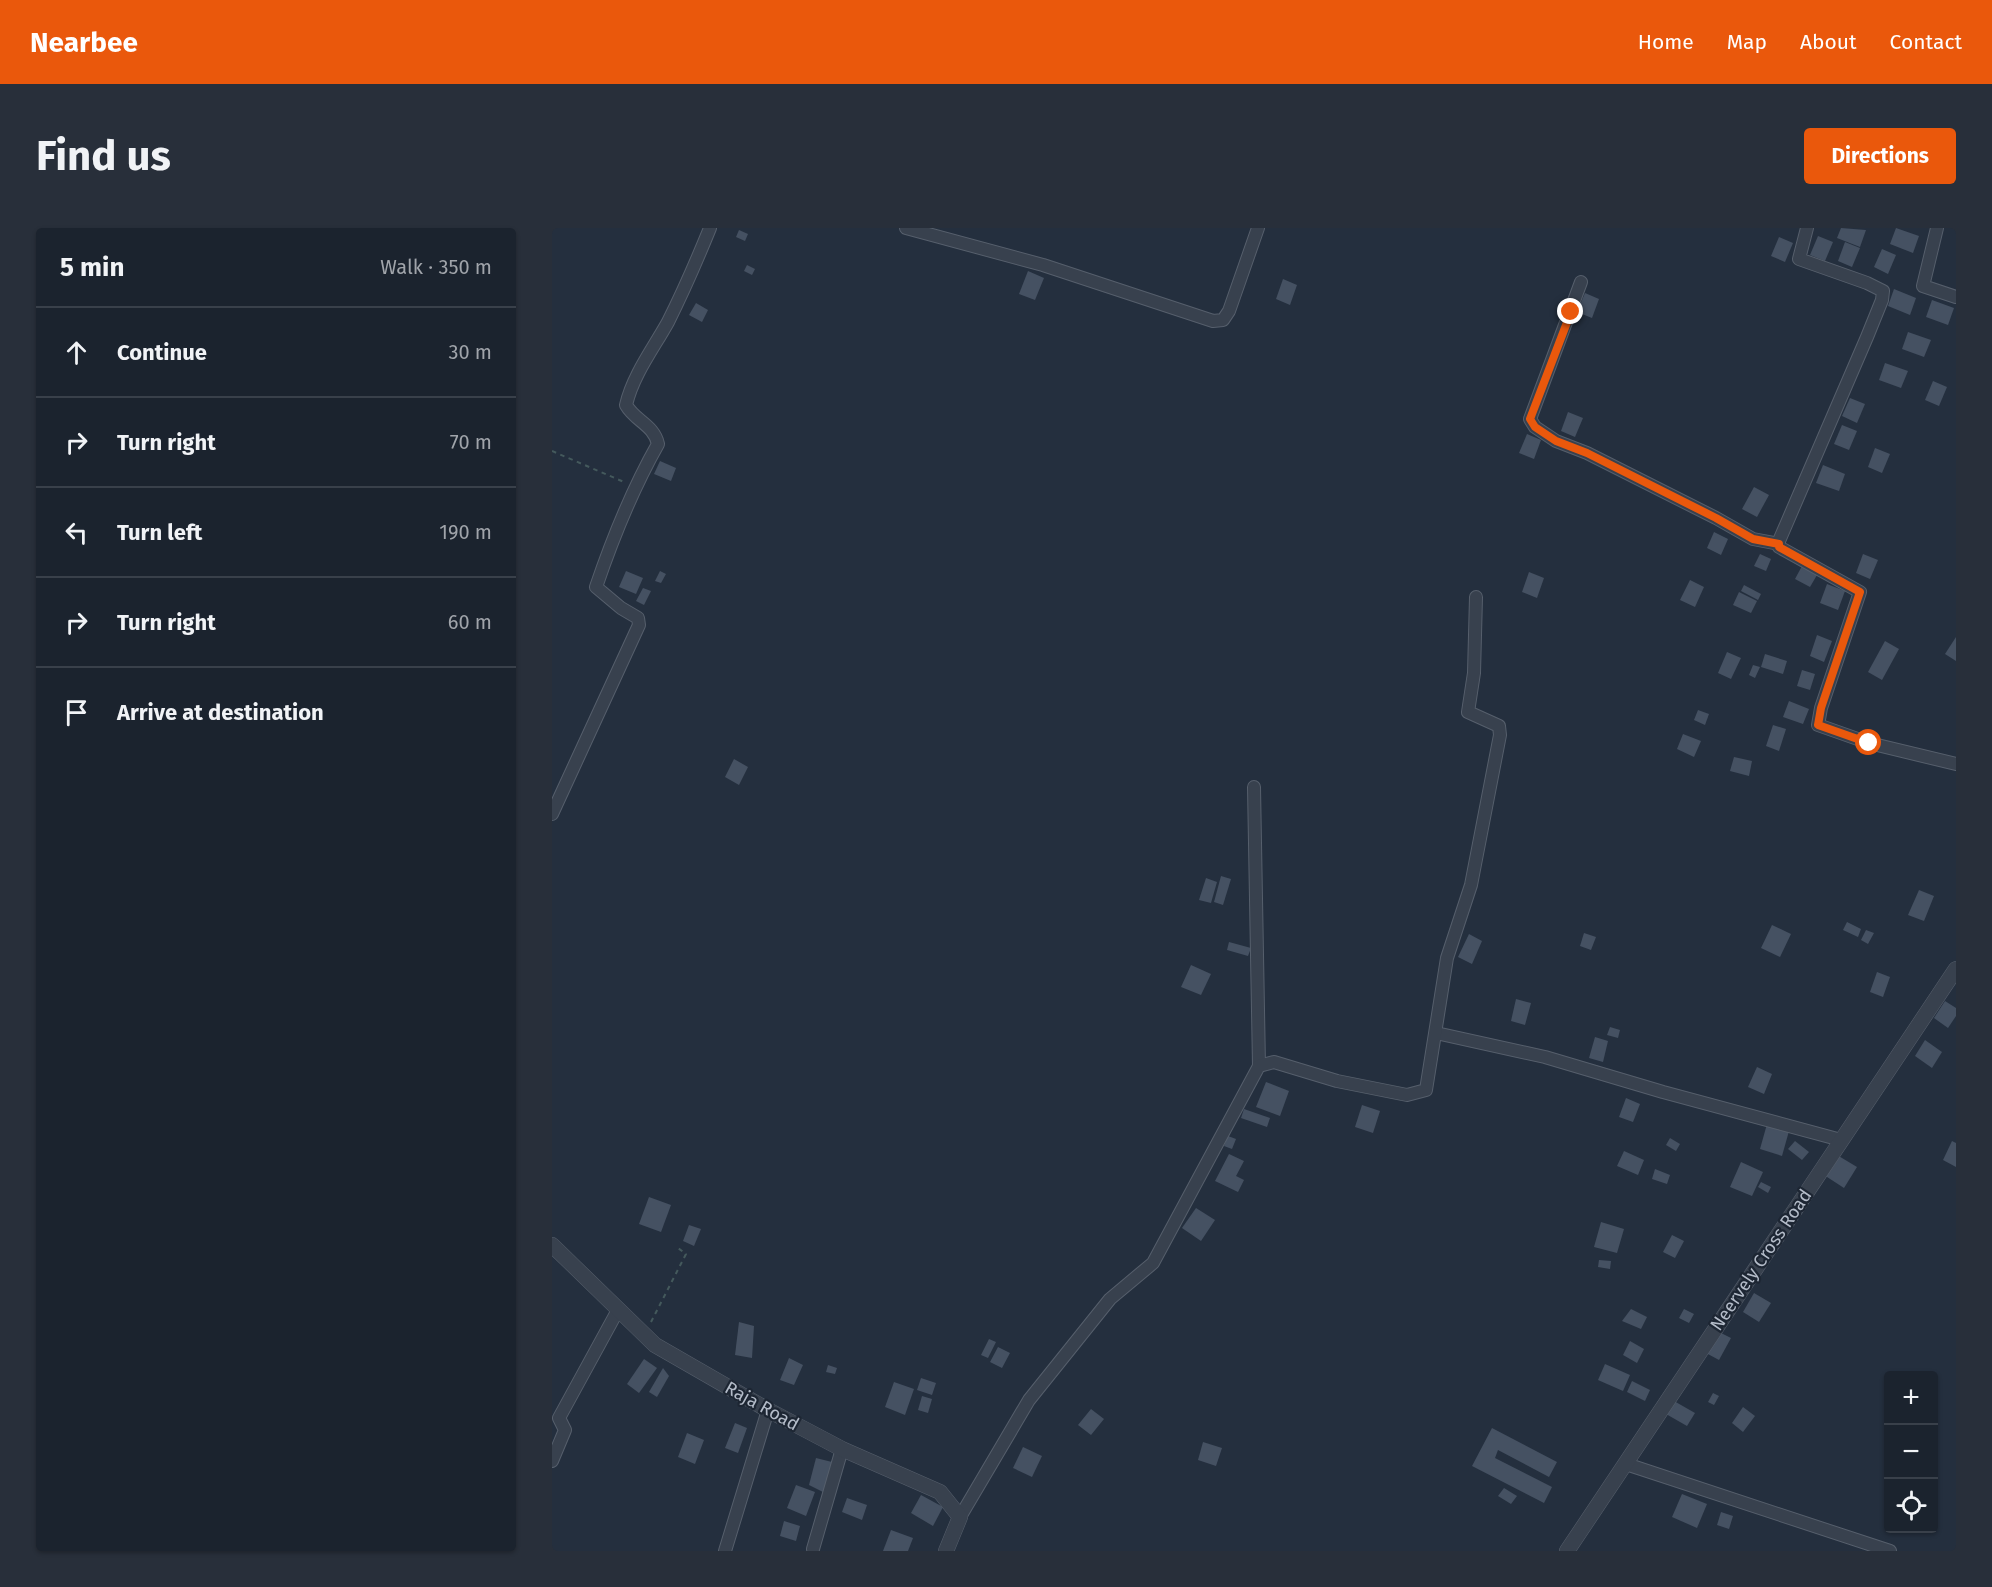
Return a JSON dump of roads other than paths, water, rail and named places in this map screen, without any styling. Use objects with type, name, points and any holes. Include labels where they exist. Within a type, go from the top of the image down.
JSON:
[{"type":"street","points":[[552,814],[639,626],[638,618],[596,587],[635,486],[658,444],[651,430],[631,414],[626,405],[629,393],[667,322],[710,228]]},
{"type":"street","points":[[906,228],[1043,265],[1214,321],[1223,320],[1229,311],[1257,228]]},
{"type":"street","points":[[1807,228],[1799,260],[1867,282],[1883,291],[1882,300],[1779,541],[1779,547],[1860,592],[1821,708],[1818,725],[1869,743],[1956,764]]},
{"type":"street","points":[[1937,228],[1923,285],[1956,297]]},
{"type":"street","points":[[1581,282],[1530,419],[1535,427],[1556,441],[1587,453],[1753,539],[1779,544]]},
{"type":"street","points":[[1260,1066],[1274,1062],[1338,1081],[1407,1095],[1426,1090],[1447,958],[1471,885],[1500,735],[1499,726],[1468,712],[1474,673],[1476,597]]},
{"type":"street","points":[[946,1551],[960,1517],[1029,1400],[1110,1299],[1154,1263],[1260,1066],[1254,787]]},
{"type":"street","name":"Neervely Cross Road","points":[[1567,1551],[1956,969]]},
{"type":"street","points":[[1436,1034],[1545,1057],[1663,1092],[1841,1140]]},
{"type":"street","name":"Raja Road","points":[[552,1245],[655,1346],[842,1449],[940,1492],[960,1517]]},
{"type":"street","points":[[552,1461],[565,1430],[559,1418],[618,1310]]},
{"type":"street","points":[[725,1551],[768,1410]]},
{"type":"street","points":[[813,1549],[842,1449]]},
{"type":"street","points":[[1626,1464],[1890,1551]]}]
